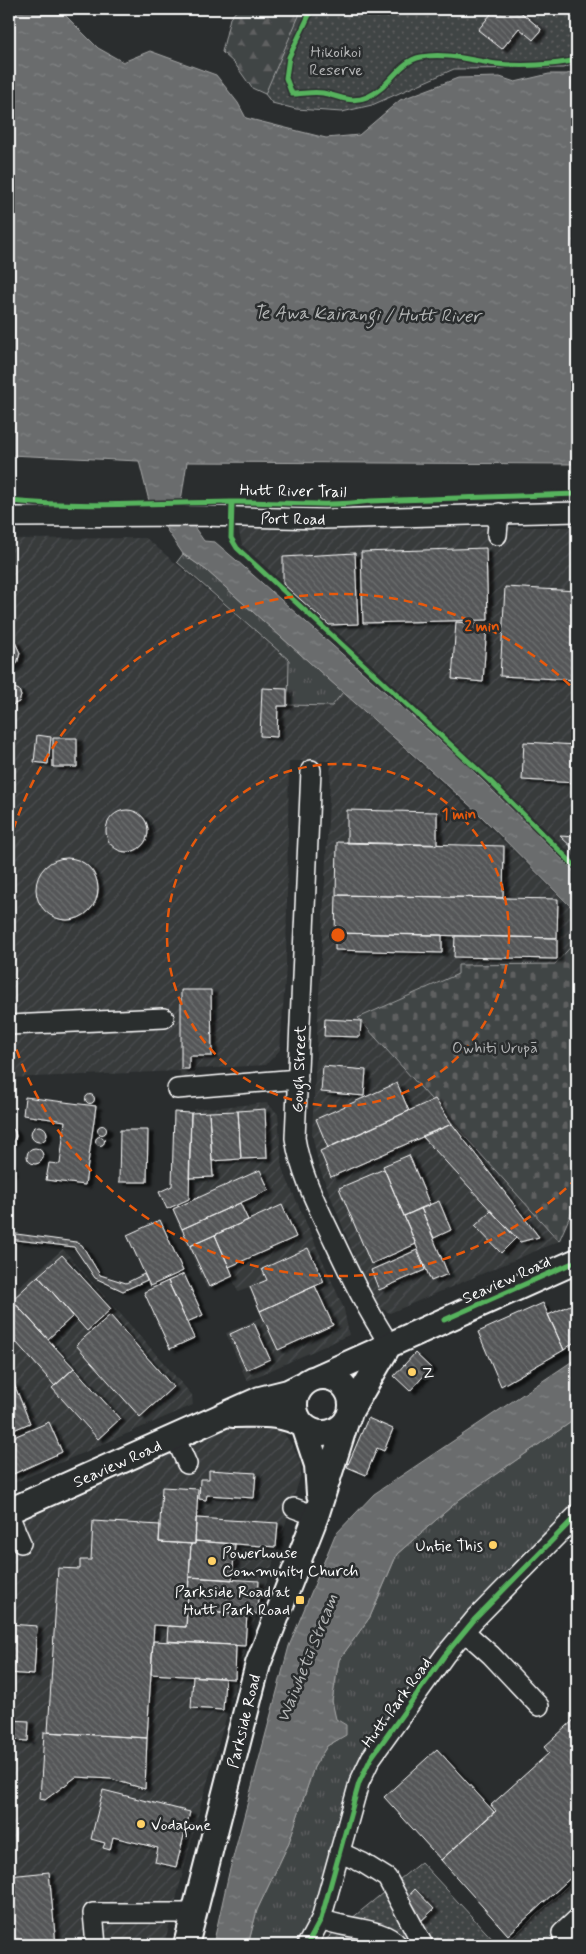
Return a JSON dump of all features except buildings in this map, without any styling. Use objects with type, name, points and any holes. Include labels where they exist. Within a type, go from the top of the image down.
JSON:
[{"type":"main road","name":"Seaview Road","points":[[9,1513],[260,1399],[288,1392],[577,1261]]},
{"type":"main road","points":[[348,1416],[350,1397],[334,1379],[311,1381],[299,1390],[295,1403],[297,1416],[304,1426],[316,1432],[325,1433],[341,1426],[348,1416],[389,1346]]},
{"type":"main road","name":"Seaview Road","points":[[226,1415],[273,1415],[295,1420],[304,1426]]},
{"type":"main road","name":"Parkside Road","points":[[186,1945],[258,1664],[310,1509],[348,1416]]},
{"type":"main road","name":"Parkside Road","points":[[304,1426],[317,1465],[310,1509]]},
{"type":"street","name":"Port Road","points":[[9,518],[202,516],[324,519],[416,518],[499,513],[568,518]]},
{"type":"street","points":[[497,535],[499,513]]},
{"type":"street","name":"Gough Street","points":[[310,770],[295,1138],[299,1164],[369,1314],[389,1346]]},
{"type":"street","points":[[9,1025],[164,1018]]},
{"type":"street","points":[[177,1088],[298,1079]]},
{"type":"street","points":[[175,1437],[187,1464]]},
{"type":"street","points":[[9,1513],[21,1543]]},
{"type":"street","name":"Hutt Park Road","points":[[307,1945],[320,1919],[359,1783],[371,1758],[464,1631],[577,1515]]},
{"type":"street","points":[[464,1631],[491,1655],[539,1706]]},
{"type":"street","points":[[339,1852],[363,1863],[387,1878],[423,1945]]},
{"type":"street","points":[[96,1945],[92,1913],[194,1913]]},
{"type":"street","points":[[320,1919],[348,1928],[375,1932],[392,1939],[398,1945]]},
{"type":"street","points":[[566,1945],[562,1933],[577,1919]]},
{"type":"street","points":[[348,1928],[364,1945]]},
{"type":"shaded area","points":[[238,527],[577,527],[577,859],[377,669],[242,545]]},
{"type":"shaded area","points":[[146,538],[289,660],[332,706],[343,692],[493,831],[577,914],[577,940],[555,964],[459,965],[458,974],[359,1018],[559,1241],[390,1313],[380,1308],[361,1273],[319,1167],[312,1134],[331,761],[289,761],[286,966],[280,1050],[266,1065],[197,1069],[191,1080],[181,1080],[180,1071],[9,1078],[9,539]]},
{"type":"shaded area","points":[[267,1103],[278,1114],[282,1168],[344,1309],[349,1335],[247,1381],[226,1333],[262,1317],[249,1288],[238,1292],[232,1278],[207,1289],[173,1212],[193,1202],[194,1109]]},
{"type":"shaded area","points":[[63,1249],[192,1395],[193,1405],[9,1485],[9,1294]]},
{"type":"shaded area","points":[[237,1422],[280,1428],[293,1446],[300,1462],[301,1475],[254,1622],[201,1804],[164,1945],[9,1945],[9,1521]]},
{"type":"green space","points":[[238,9],[309,9],[286,87],[265,94],[252,88],[235,64],[222,52],[230,18]]},
{"type":"green space","name":"Hikoikoi Reserve","points":[[302,9],[577,9],[577,63],[563,68],[454,69],[372,105],[342,112],[296,109],[272,103],[265,94]]},
{"type":"green space","points":[[183,554],[206,570],[343,692],[332,706],[288,705],[289,660],[177,562]]},
{"type":"green space","name":"Owhiti Urupā","points":[[577,940],[577,1200],[559,1241],[358,1018],[458,974],[458,965],[555,964]]},
{"type":"green space","points":[[577,1418],[577,1507],[445,1641],[366,1749],[345,1799],[314,1915],[297,1945],[248,1945],[257,1910],[288,1845],[314,1767],[327,1746],[339,1739],[332,1701],[339,1660],[370,1617],[397,1554],[460,1499]]},
{"type":"green space","points":[[421,1862],[498,1945],[319,1945]]},
{"type":"green space","points":[[577,1877],[577,1945],[504,1945]]},
{"type":"water","name":"Te Awa Kairangi / Hutt River","points":[[9,9],[59,9],[98,48],[123,62],[150,51],[216,75],[238,103],[246,118],[326,138],[359,135],[400,100],[458,78],[500,77],[515,82],[549,74],[567,74],[577,70],[577,464],[187,462],[180,507],[204,541],[215,542],[465,763],[577,874],[577,913],[476,811],[206,570],[183,554],[150,505],[139,461],[9,455]]},
{"type":"water","name":"Waiwhetū Stream","points":[[577,1358],[577,1418],[460,1499],[397,1554],[370,1617],[339,1660],[332,1701],[336,1719],[346,1725],[346,1735],[327,1746],[314,1767],[288,1845],[257,1910],[248,1945],[213,1945],[229,1873],[289,1646],[335,1535],[374,1494]]},
{"type":"cycle path","points":[[312,9],[289,57],[286,78],[292,94],[319,92],[350,100],[361,99],[375,93],[406,64],[421,57],[450,56],[497,64],[517,65],[548,64],[577,60]]},
{"type":"cycle path","name":"Hutt River Trail","points":[[9,501],[91,505],[230,502],[335,504],[370,501],[577,494]]},
{"type":"cycle path","name":"Hutt River Trail","points":[[232,502],[231,538],[237,548],[490,781],[577,868]]},
{"type":"cycle path","points":[[444,1320],[577,1261]]},
{"type":"cycle path","points":[[307,1945],[321,1919],[359,1783],[371,1758],[445,1655],[474,1620],[577,1515]]},
{"type":"place","name":"Z","points":[[412,1372]]},
{"type":"place","name":"Untie This","points":[[493,1545]]},
{"type":"place","name":"Powerhouse Community Church","points":[[212,1561]]},
{"type":"place","name":"Parkside Road at Hutt Park Road","points":[[300,1600]]},
{"type":"place","name":"Vodafone","points":[[141,1824]]}]
